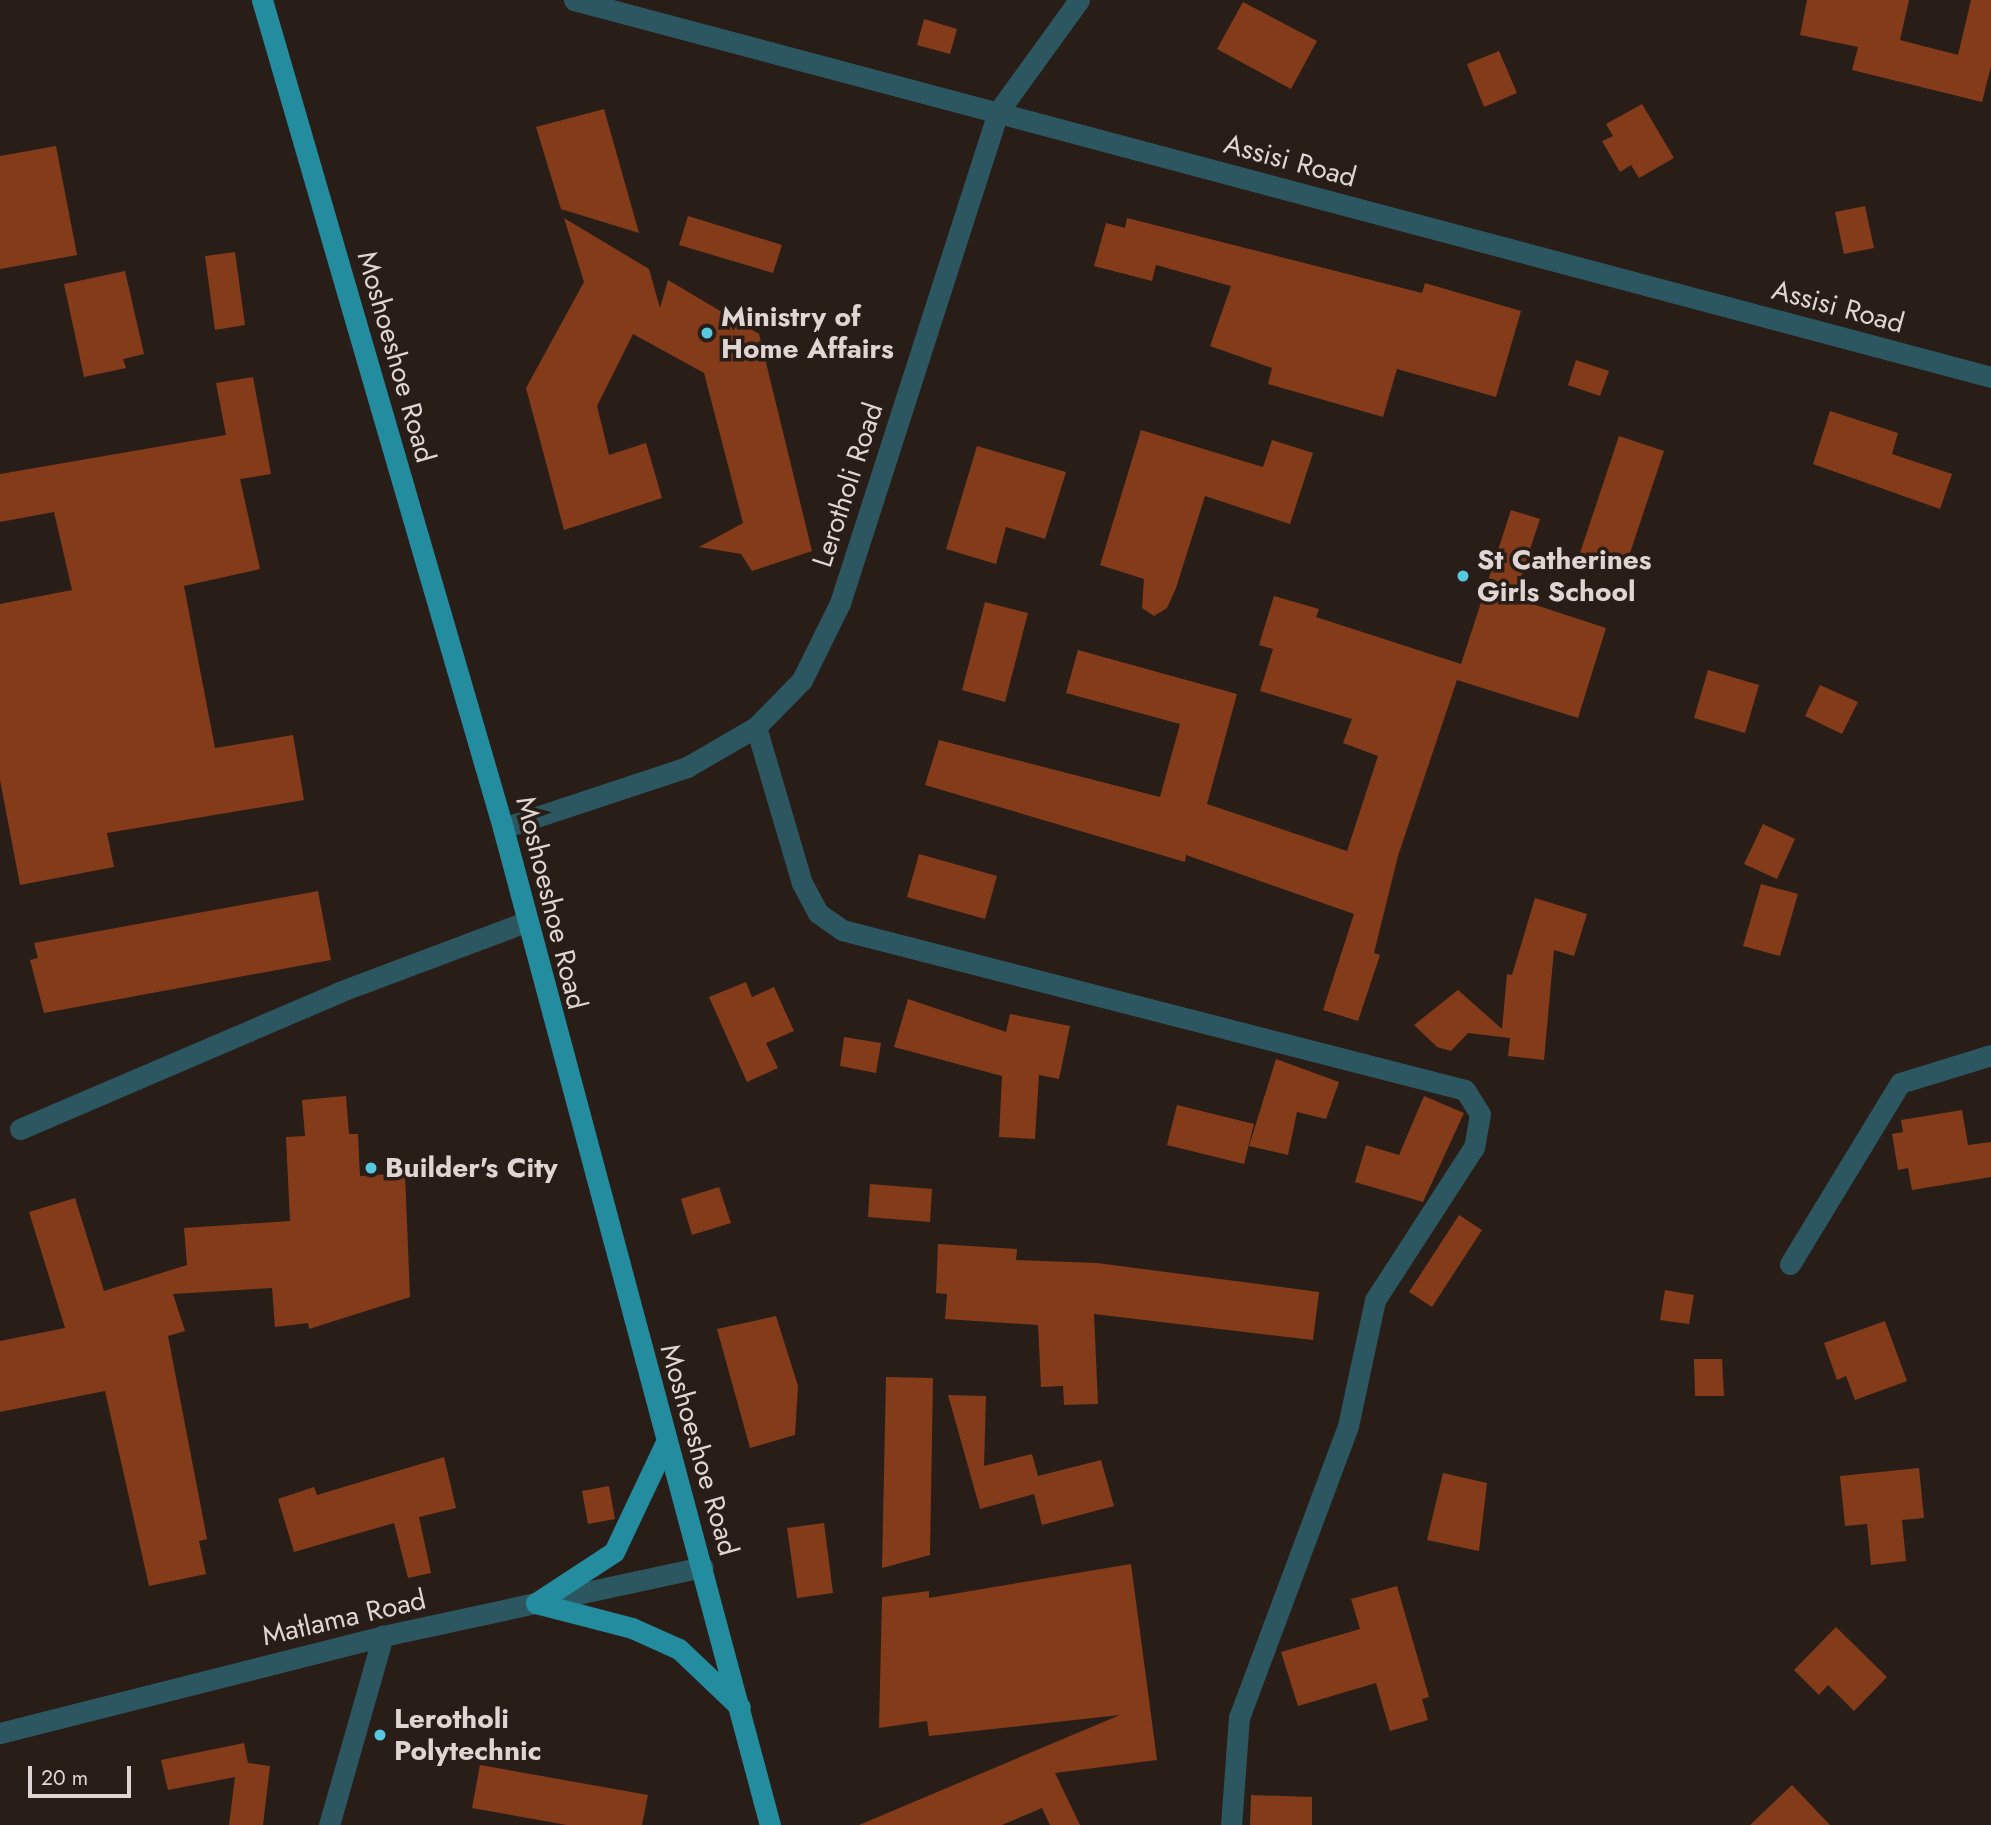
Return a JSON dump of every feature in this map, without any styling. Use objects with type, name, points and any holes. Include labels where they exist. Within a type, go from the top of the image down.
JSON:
[{"type":"main road","name":"Moshoeshoe Road","points":[[262,0],[503,828],[525,922],[666,1441],[703,1567],[770,1825]]},
{"type":"main road","points":[[536,1604],[614,1552],[666,1441]]},
{"type":"main road","points":[[536,1604],[632,1628],[679,1649],[740,1707]]},
{"type":"street","name":"Assisi Road","points":[[574,0],[1991,377]]},
{"type":"street","name":"Lerotholi Road","points":[[503,828],[687,767],[756,727],[802,680],[840,603],[998,112],[1079,0]]},
{"type":"street","points":[[756,727],[803,883],[818,913],[842,930],[1465,1090],[1480,1114],[1474,1147],[1375,1300],[1348,1426],[1239,1717],[1231,1825]]},
{"type":"street","points":[[20,1129],[339,992],[525,922]]},
{"type":"street","points":[[1790,1264],[1900,1083],[1991,1055]]},
{"type":"street","name":"Matlama Road","points":[[0,1733],[383,1636],[703,1567]]},
{"type":"street","points":[[328,1825],[383,1636]]},
{"type":"building","points":[[1807,0],[1909,0],[1900,40],[1958,55],[1971,0],[1991,0],[1991,66],[1982,102],[1852,70],[1858,47],[1800,35]]},
{"type":"building","points":[[1243,2],[1317,41],[1291,89],[1217,49]]},
{"type":"building","points":[[924,19],[957,29],[950,54],[917,45]]},
{"type":"building","points":[[1499,51],[1517,93],[1484,107],[1467,64]]},
{"type":"building","points":[[1642,104],[1674,158],[1639,178],[1631,165],[1620,172],[1602,141],[1613,136],[1606,124]]},
{"type":"building","points":[[604,109],[639,233],[561,209],[536,127]]},
{"type":"building","points":[[56,146],[77,255],[0,269],[0,156]]},
{"type":"building","points":[[1865,206],[1874,248],[1844,254],[1835,212]]},
{"type":"building","points":[[688,216],[782,245],[773,273],[679,245]]},
{"type":"building","points":[[564,218],[649,269],[660,308],[668,280],[759,334],[812,551],[752,571],[741,554],[699,547],[743,523],[704,373],[633,334],[597,406],[609,455],[646,443],[662,498],[564,530],[526,388],[584,282]]},
{"type":"building","points":[[1127,218],[1422,293],[1425,283],[1521,311],[1496,397],[1397,369],[1383,417],[1268,384],[1272,368],[1210,346],[1231,286],[1156,265],[1152,281],[1094,266],[1106,223],[1125,228]]},
{"type":"building","points":[[235,252],[245,325],[215,330],[205,256]]},
{"type":"building","points":[[125,271],[144,354],[123,359],[126,368],[84,377],[64,284]]},
{"type":"building","points":[[1576,360],[1609,371],[1600,396],[1568,385]]},
{"type":"building","points":[[253,377],[271,474],[240,479],[260,569],[184,586],[215,748],[293,735],[304,800],[107,833],[114,867],[20,885],[0,780],[0,604],[72,590],[54,512],[0,522],[0,474],[226,435],[216,383]]},
{"type":"building","points":[[1830,411],[1898,433],[1892,454],[1952,474],[1940,509],[1813,464]]},
{"type":"building","points":[[1141,430],[1263,467],[1272,440],[1313,453],[1290,524],[1205,496],[1176,588],[1167,608],[1154,616],[1142,608],[1144,579],[1100,565]]},
{"type":"building","points":[[1619,436],[1664,451],[1624,571],[1579,556]]},
{"type":"building","points":[[977,446],[1066,472],[1045,539],[1006,527],[996,564],[946,549]]},
{"type":"building","points":[[1511,510],[1540,519],[1514,598],[1606,628],[1578,718],[1457,680],[1398,856],[1374,953],[1380,955],[1358,1021],[1323,1010],[1354,914],[1186,855],[1185,862],[925,785],[939,740],[1160,797],[1180,724],[1066,693],[1078,650],[1237,694],[1207,804],[1347,851],[1378,756],[1343,743],[1352,719],[1260,691],[1273,649],[1259,645],[1274,596],[1319,609],[1316,617],[1461,664]]},
{"type":"building","points":[[985,602],[1028,613],[1005,702],[962,690]]},
{"type":"building","points":[[1708,670],[1759,685],[1745,733],[1694,718]]},
{"type":"building","points":[[1820,685],[1858,702],[1842,734],[1805,716]]},
{"type":"building","points":[[1763,824],[1795,839],[1777,879],[1744,864]]},
{"type":"building","points":[[919,854],[997,876],[985,919],[907,897]]},
{"type":"building","points":[[1761,884],[1798,894],[1780,956],[1743,946]]},
{"type":"building","points":[[318,891],[331,960],[44,1013],[30,960],[38,958],[34,943]]},
{"type":"building","points":[[1535,898],[1587,914],[1574,956],[1554,950],[1544,1060],[1508,1056],[1510,1038],[1468,1033],[1451,1051],[1437,1047],[1414,1025],[1458,990],[1502,1029],[1507,974],[1512,975]]},
{"type":"building","points":[[746,982],[752,997],[774,987],[794,1031],[766,1043],[778,1068],[747,1082],[709,997]]},
{"type":"building","points":[[908,999],[1006,1032],[1010,1014],[1070,1026],[1059,1079],[1039,1075],[1035,1139],[999,1137],[1002,1076],[894,1047]]},
{"type":"building","points":[[844,1037],[881,1043],[876,1073],[840,1066]]},
{"type":"building","points":[[1276,1059],[1339,1082],[1326,1119],[1297,1112],[1288,1155],[1249,1146]]},
{"type":"building","points":[[346,1096],[349,1134],[358,1134],[360,1176],[405,1173],[410,1297],[309,1329],[308,1323],[275,1327],[272,1288],[173,1294],[185,1331],[168,1336],[207,1539],[199,1541],[206,1574],[149,1586],[105,1391],[0,1412],[0,1341],[65,1328],[29,1212],[75,1198],[104,1291],[187,1265],[184,1228],[290,1221],[286,1137],[305,1136],[302,1100]]},
{"type":"building","points":[[1424,1096],[1464,1113],[1423,1202],[1355,1182],[1366,1145],[1399,1155]]},
{"type":"building","points":[[1177,1105],[1254,1124],[1244,1164],[1167,1145]]},
{"type":"building","points":[[1962,1110],[1968,1145],[1991,1142],[1991,1177],[1912,1190],[1908,1168],[1898,1170],[1892,1134],[1903,1132],[1901,1120]]},
{"type":"building","points":[[870,1184],[932,1189],[930,1222],[868,1217]]},
{"type":"building","points":[[719,1187],[731,1223],[692,1235],[681,1199]]},
{"type":"building","points":[[1459,1215],[1482,1230],[1432,1307],[1409,1292]]},
{"type":"building","points":[[938,1244],[1017,1249],[1016,1260],[1097,1263],[1319,1292],[1313,1340],[1094,1314],[1098,1404],[1064,1405],[1063,1386],[1041,1387],[1038,1325],[945,1319],[947,1294],[936,1293]]},
{"type":"building","points":[[1665,1290],[1694,1295],[1689,1324],[1660,1320]]},
{"type":"building","points":[[776,1316],[798,1386],[795,1435],[750,1448],[717,1329]]},
{"type":"building","points":[[1885,1321],[1907,1381],[1855,1400],[1846,1376],[1837,1380],[1824,1343]]},
{"type":"building","points":[[1694,1359],[1722,1359],[1724,1396],[1695,1396]]},
{"type":"building","points":[[886,1377],[933,1378],[930,1555],[882,1568]]},
{"type":"building","points":[[948,1395],[986,1396],[984,1466],[1032,1454],[1038,1476],[1101,1460],[1114,1506],[1042,1525],[1034,1494],[980,1509]]},
{"type":"building","points":[[444,1457],[456,1508],[419,1517],[431,1573],[408,1578],[394,1523],[294,1552],[278,1499],[314,1487],[317,1495]]},
{"type":"building","points":[[1919,1468],[1924,1518],[1902,1520],[1906,1561],[1871,1565],[1867,1524],[1845,1526],[1840,1476]]},
{"type":"building","points":[[1443,1473],[1487,1483],[1479,1551],[1427,1540]]},
{"type":"building","points":[[609,1486],[615,1519],[588,1524],[582,1491]]},
{"type":"building","points":[[824,1523],[833,1593],[797,1598],[787,1528]]},
{"type":"building","points":[[1131,1564],[1157,1760],[1055,1773],[1080,1825],[1050,1825],[1042,1808],[1002,1825],[859,1825],[1120,1715],[929,1736],[927,1721],[879,1728],[882,1597],[929,1591],[929,1598]]},
{"type":"building","points":[[1397,1586],[1429,1697],[1422,1699],[1428,1720],[1390,1731],[1376,1683],[1298,1706],[1281,1652],[1360,1629],[1351,1599]]},
{"type":"building","points":[[1836,1627],[1887,1677],[1854,1711],[1828,1685],[1819,1695],[1794,1670]]},
{"type":"building","points":[[244,1743],[248,1763],[270,1766],[263,1825],[229,1825],[235,1777],[168,1790],[161,1760]]},
{"type":"building","points":[[480,1765],[648,1795],[642,1825],[567,1825],[472,1808]]},
{"type":"building","points":[[1792,1785],[1830,1825],[1750,1825]]},
{"type":"building","points":[[1251,1795],[1312,1797],[1312,1825],[1250,1825]]},
{"type":"place","name":"Ministry of Home Affairs","points":[[707,333]]},
{"type":"place","name":"St Catherines Girls School","points":[[1463,576]]},
{"type":"place","name":"Builder's City","points":[[371,1168]]},
{"type":"place","name":"Lerotholi Polytechnic","points":[[380,1735]]}]
